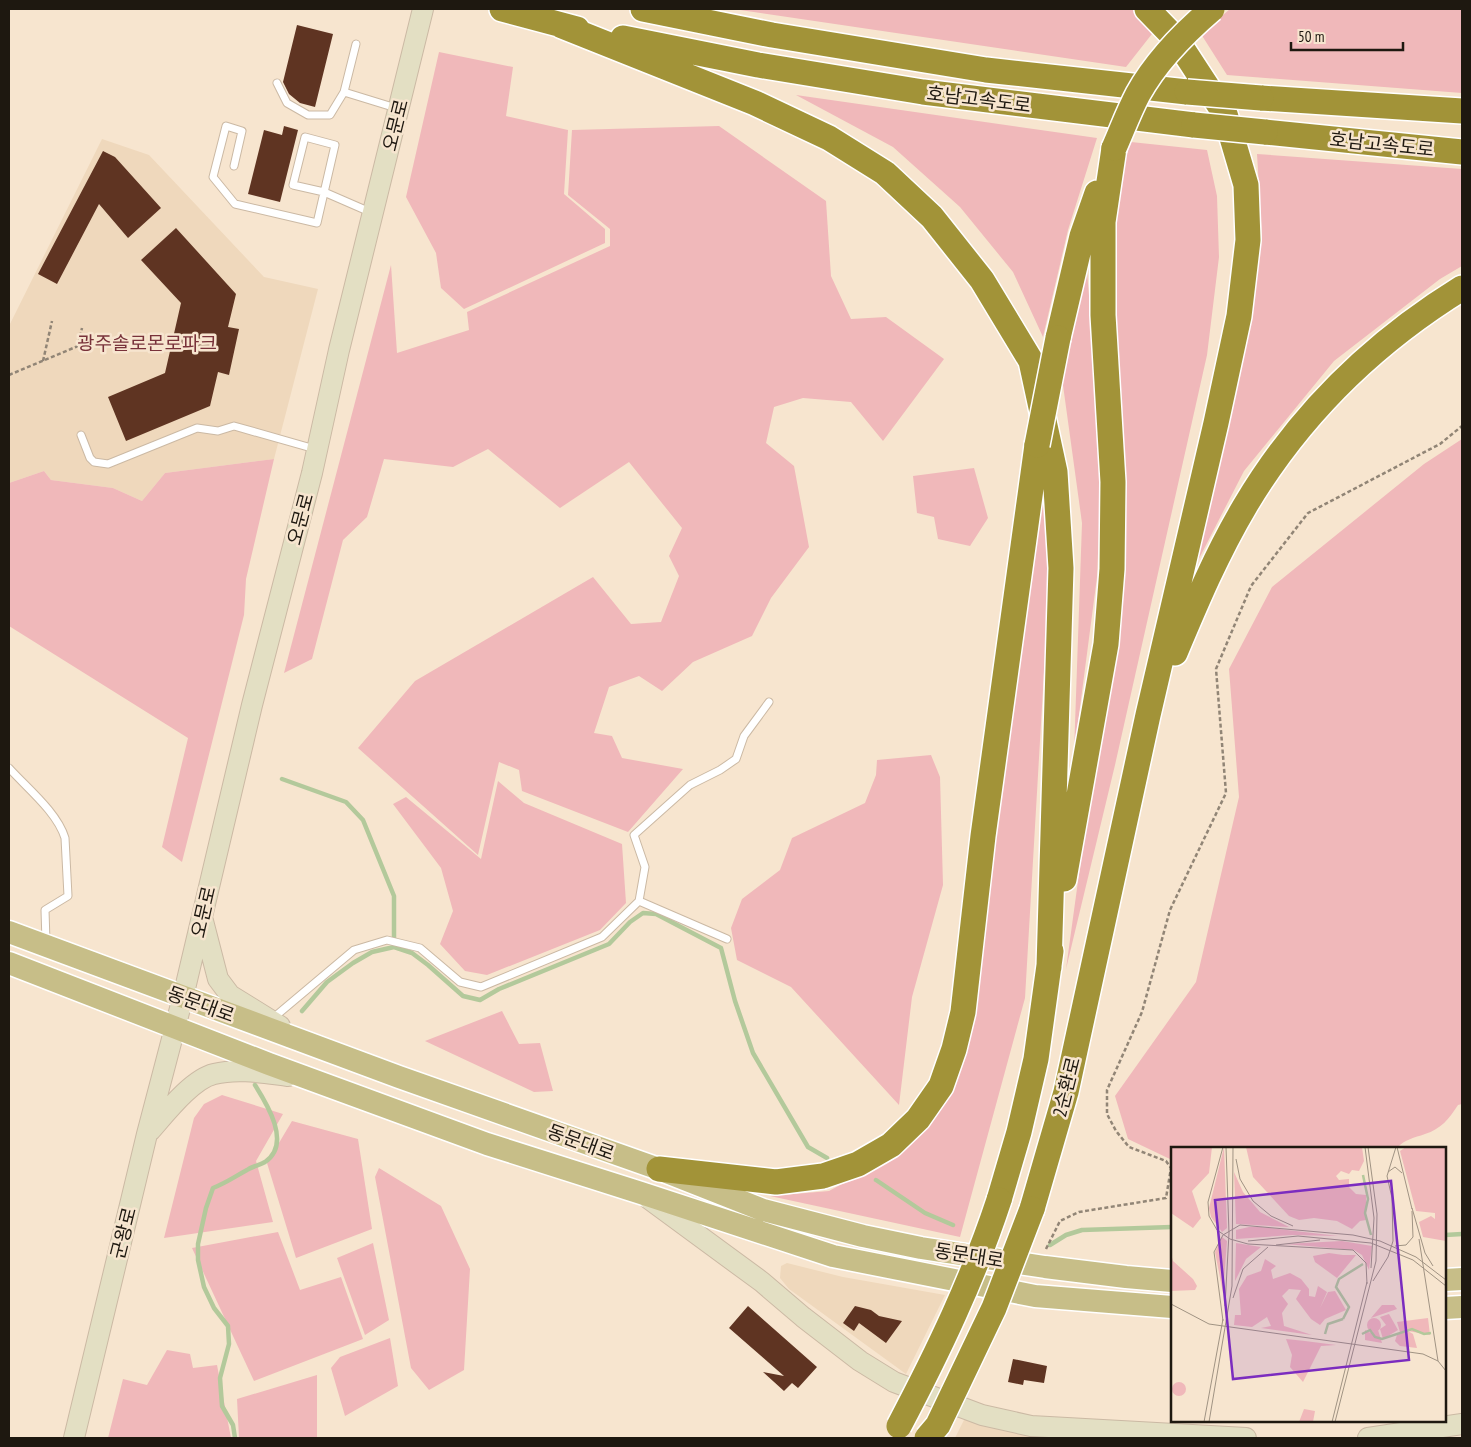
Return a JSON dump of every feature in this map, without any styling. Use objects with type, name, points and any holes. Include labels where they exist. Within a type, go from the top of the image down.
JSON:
[{"type":"highway","name":"호남고속도로","points":[[502,9],[562,26],[758,65],[913,90],[1194,125],[1462,152]]},
{"type":"highway","name":"호남고속도로","points":[[642,9],[772,34],[986,70],[1187,92],[1462,111]]},
{"type":"highway","points":[[1147,9],[1176,39],[1225,114],[1246,185],[1248,240],[1239,316],[1148,715]]},
{"type":"highway","points":[[659,1169],[776,1182],[823,1176],[858,1164],[891,1145],[918,1119],[940,1086],[954,1049],[963,1012],[985,826],[1037,445],[1058,338],[1082,236],[1114,148],[1138,94],[1157,65],[1184,33],[1212,9]]},
{"type":"highway","points":[[562,26],[755,103],[829,138],[885,173],[932,217],[982,280],[1031,361],[1055,472],[1061,568],[1049,967]]},
{"type":"highway","points":[[1049,967],[1106,644],[1112,570],[1113,482],[1103,315],[1103,222],[1114,148]]},
{"type":"highway","points":[[1148,715],[1202,588],[1245,506],[1286,445],[1336,387],[1382,344],[1430,308],[1462,288]]},
{"type":"highway","name":"2순환로","points":[[935,1434],[994,1308],[1032,1209],[1066,1092],[1148,715]]},
{"type":"highway","name":"2순환로","points":[[895,1432],[930,1367],[963,1298],[999,1200],[1020,1132],[1036,1059],[1049,967]]},
{"type":"main road","name":"오문로","points":[[175,1028],[252,705],[317,450],[339,350],[423,9]]},
{"type":"main road","points":[[202,917],[218,979],[230,995],[305,1042]]},
{"type":"main road","name":"동문대로","points":[[9,932],[305,1042],[659,1169],[763,1210],[863,1236],[921,1248],[1038,1266],[1171,1281]]},
{"type":"main road","name":"동문대로","points":[[9,963],[175,1028],[487,1144],[832,1256],[1035,1296],[1171,1307]]},
{"type":"main road","name":"군왕로","points":[[74,1438],[147,1134],[175,1028]]},
{"type":"main road","points":[[147,1134],[188,1089],[212,1074],[245,1071],[308,1078]]},
{"type":"main road","name":"동문대로","points":[[641,1193],[762,1282],[803,1317],[860,1361],[894,1382],[982,1415],[1031,1426],[1246,1438]]},
{"type":"main road","points":[[1446,1280],[1462,1279]]},
{"type":"main road","points":[[1446,1308],[1462,1307]]},
{"type":"main road","points":[[1368,1438],[1462,1424]]},
{"type":"lane","points":[[277,83],[287,103],[308,115],[330,115],[344,92],[356,44]]},
{"type":"lane","points":[[344,92],[399,108]]},
{"type":"lane","points":[[234,166],[242,131],[226,126],[213,177],[235,204],[316,223],[324,192],[335,145],[305,137],[294,185],[324,192],[373,213]]},
{"type":"lane","points":[[81,435],[90,458],[101,464],[108,464],[197,428],[218,431],[234,426],[317,450]]},
{"type":"lane","points":[[270,1020],[354,950],[387,940],[420,948],[460,982],[480,987],[602,937],[639,901],[645,867],[634,835],[690,784],[720,770],[736,759],[744,736],[769,702]]},
{"type":"lane","points":[[9,768],[60,824],[65,838],[68,896],[46,910],[46,946]]},
{"type":"lane","points":[[639,901],[727,939]]},
{"type":"path","points":[[43,361],[52,321]]},
{"type":"path","points":[[9,375],[78,346],[82,328]]},
{"type":"path","points":[[1171,1167],[1166,1161],[1130,1147],[1116,1131],[1107,1114],[1107,1090],[1142,1012],[1170,910],[1226,793],[1216,669],[1251,586],[1308,513],[1440,444],[1462,426]]},
{"type":"path","points":[[1038,1266],[1060,1221],[1079,1212],[1166,1198],[1171,1173]]},
{"type":"shaded area","points":[[733,9],[1140,9],[1159,25],[1126,67]]},
{"type":"shaded area","points":[[1230,9],[1462,9],[1462,93],[1227,75],[1201,34]]},
{"type":"shaded area","points":[[439,52],[513,67],[506,116],[568,130],[564,194],[605,229],[605,243],[464,309],[441,288],[436,253],[406,197]]},
{"type":"shaded area","points":[[796,95],[1097,138],[1068,230],[1043,337],[1013,272],[960,207],[893,147]]},
{"type":"shaded area","points":[[719,126],[826,201],[831,276],[851,319],[886,317],[944,359],[883,441],[851,402],[803,398],[774,407],[766,443],[794,466],[809,547],[771,598],[752,636],[693,662],[662,691],[639,676],[609,687],[594,733],[612,736],[622,758],[683,769],[628,832],[522,791],[519,770],[499,762],[478,855],[358,748],[415,681],[593,577],[631,624],[661,622],[679,576],[669,556],[682,528],[629,462],[560,508],[488,449],[453,467],[384,459],[367,517],[343,540],[312,659],[284,673],[391,265],[397,353],[469,330],[467,312],[610,246],[610,229],[568,195],[572,130]]},
{"type":"shaded area","name":"광주솔로몬로파크","points":[[102,139],[149,155],[264,277],[318,289],[274,459],[165,473],[142,501],[113,488],[51,480],[44,471],[9,483],[9,326]]},
{"type":"shaded area","points":[[1131,142],[1207,150],[1217,196],[1219,257],[1207,355],[1115,765],[1066,969],[1116,603],[1122,420],[1109,238],[1112,198]]},
{"type":"shaded area","points":[[1257,154],[1462,169],[1462,266],[1440,279],[1334,361],[1244,471],[1187,582],[1262,237]]},
{"type":"shaded area","points":[[1085,246],[1102,458],[1097,577],[1074,753],[1082,523],[1062,378]]},
{"type":"shaded area","points":[[1462,439],[1462,1104],[1458,1105],[1448,1119],[1440,1126],[1431,1132],[1406,1141],[1398,1147],[1171,1147],[1171,1160],[1128,1139],[1115,1096],[1196,982],[1239,797],[1229,669],[1272,587],[1424,464]]},
{"type":"shaded area","points":[[274,459],[246,579],[244,615],[182,862],[162,847],[188,738],[9,626],[9,483],[44,471],[51,480],[113,488],[142,501],[165,473]]},
{"type":"shaded area","points":[[1044,466],[1052,535],[1025,998],[960,1237],[770,1196],[829,1191],[895,1155],[942,1090]]},
{"type":"shaded area","points":[[974,468],[988,518],[970,546],[938,539],[934,517],[917,513],[913,476]]},
{"type":"shaded area","points":[[931,755],[940,777],[943,885],[912,997],[899,1105],[791,987],[737,960],[731,928],[742,899],[780,870],[792,838],[865,803],[876,775],[877,760]]},
{"type":"shaded area","points":[[498,781],[524,803],[622,844],[626,903],[600,930],[487,975],[465,971],[440,944],[453,911],[441,868],[393,804],[406,797],[481,859]]},
{"type":"shaded area","points":[[502,1011],[519,1044],[540,1043],[553,1091],[534,1092],[425,1041]]},
{"type":"shaded area","points":[[222,1095],[283,1114],[256,1161],[273,1222],[164,1238],[194,1118],[204,1104]]},
{"type":"shaded area","points":[[292,1121],[358,1139],[372,1229],[296,1258],[267,1163]]},
{"type":"shaded area","points":[[379,1168],[441,1206],[470,1269],[464,1370],[429,1390],[411,1368],[375,1177]]},
{"type":"shaded area","points":[[278,1232],[300,1290],[341,1277],[363,1339],[254,1381],[192,1248]]},
{"type":"shaded area","points":[[373,1243],[389,1320],[365,1335],[337,1258]]},
{"type":"shaded area","points":[[787,1263],[843,1277],[945,1295],[906,1374],[789,1289],[780,1278],[781,1266]]},
{"type":"shaded area","points":[[390,1338],[398,1386],[345,1416],[331,1368],[340,1357]]},
{"type":"shaded area","points":[[167,1350],[190,1354],[193,1368],[217,1365],[231,1438],[108,1438],[123,1379],[147,1385]]},
{"type":"shaded area","points":[[317,1375],[317,1438],[239,1438],[237,1399]]},
{"type":"shaded area","points":[[965,1418],[1001,1430],[1069,1438],[955,1438]]},
{"type":"building","points":[[297,25],[333,34],[315,107],[300,103],[289,94],[283,82]]},
{"type":"building","points":[[284,126],[298,130],[280,202],[248,194],[264,130],[282,135]]},
{"type":"building","points":[[103,151],[115,157],[161,208],[128,238],[99,204],[57,284],[38,274]]},
{"type":"building","points":[[176,228],[236,294],[228,327],[239,329],[229,375],[218,372],[210,406],[126,441],[108,397],[165,373],[181,303],[141,260]]},
{"type":"building","points":[[748,1306],[817,1367],[798,1388],[792,1383],[784,1391],[763,1372],[784,1376],[729,1328]]},
{"type":"building","points":[[855,1306],[871,1310],[879,1316],[902,1321],[886,1343],[859,1323],[854,1331],[843,1323]]},
{"type":"building","points":[[1013,1359],[1047,1366],[1044,1383],[1024,1380],[1023,1385],[1008,1382]]},
{"type":"waterway","points":[[282,779],[346,802],[363,820],[394,896],[394,943]]},
{"type":"waterway","points":[[302,1011],[327,982],[372,952],[394,947],[412,953],[463,996],[480,1000],[499,989],[609,944],[630,922],[643,913],[656,914],[721,948],[735,1001],[753,1053],[808,1147],[827,1158]]},
{"type":"waterway","points":[[235,1438],[233,1425],[222,1406],[220,1378],[229,1344],[228,1326],[214,1308],[204,1287],[198,1260],[198,1244],[206,1208],[213,1188],[265,1162],[273,1154],[277,1145],[275,1124],[271,1113],[255,1085]]},
{"type":"waterway","points":[[876,1180],[925,1213],[953,1225]]},
{"type":"waterway","points":[[1050,1245],[1066,1235],[1082,1230],[1171,1227]]},
{"type":"waterway","points":[[1446,1235],[1462,1234]]}]
